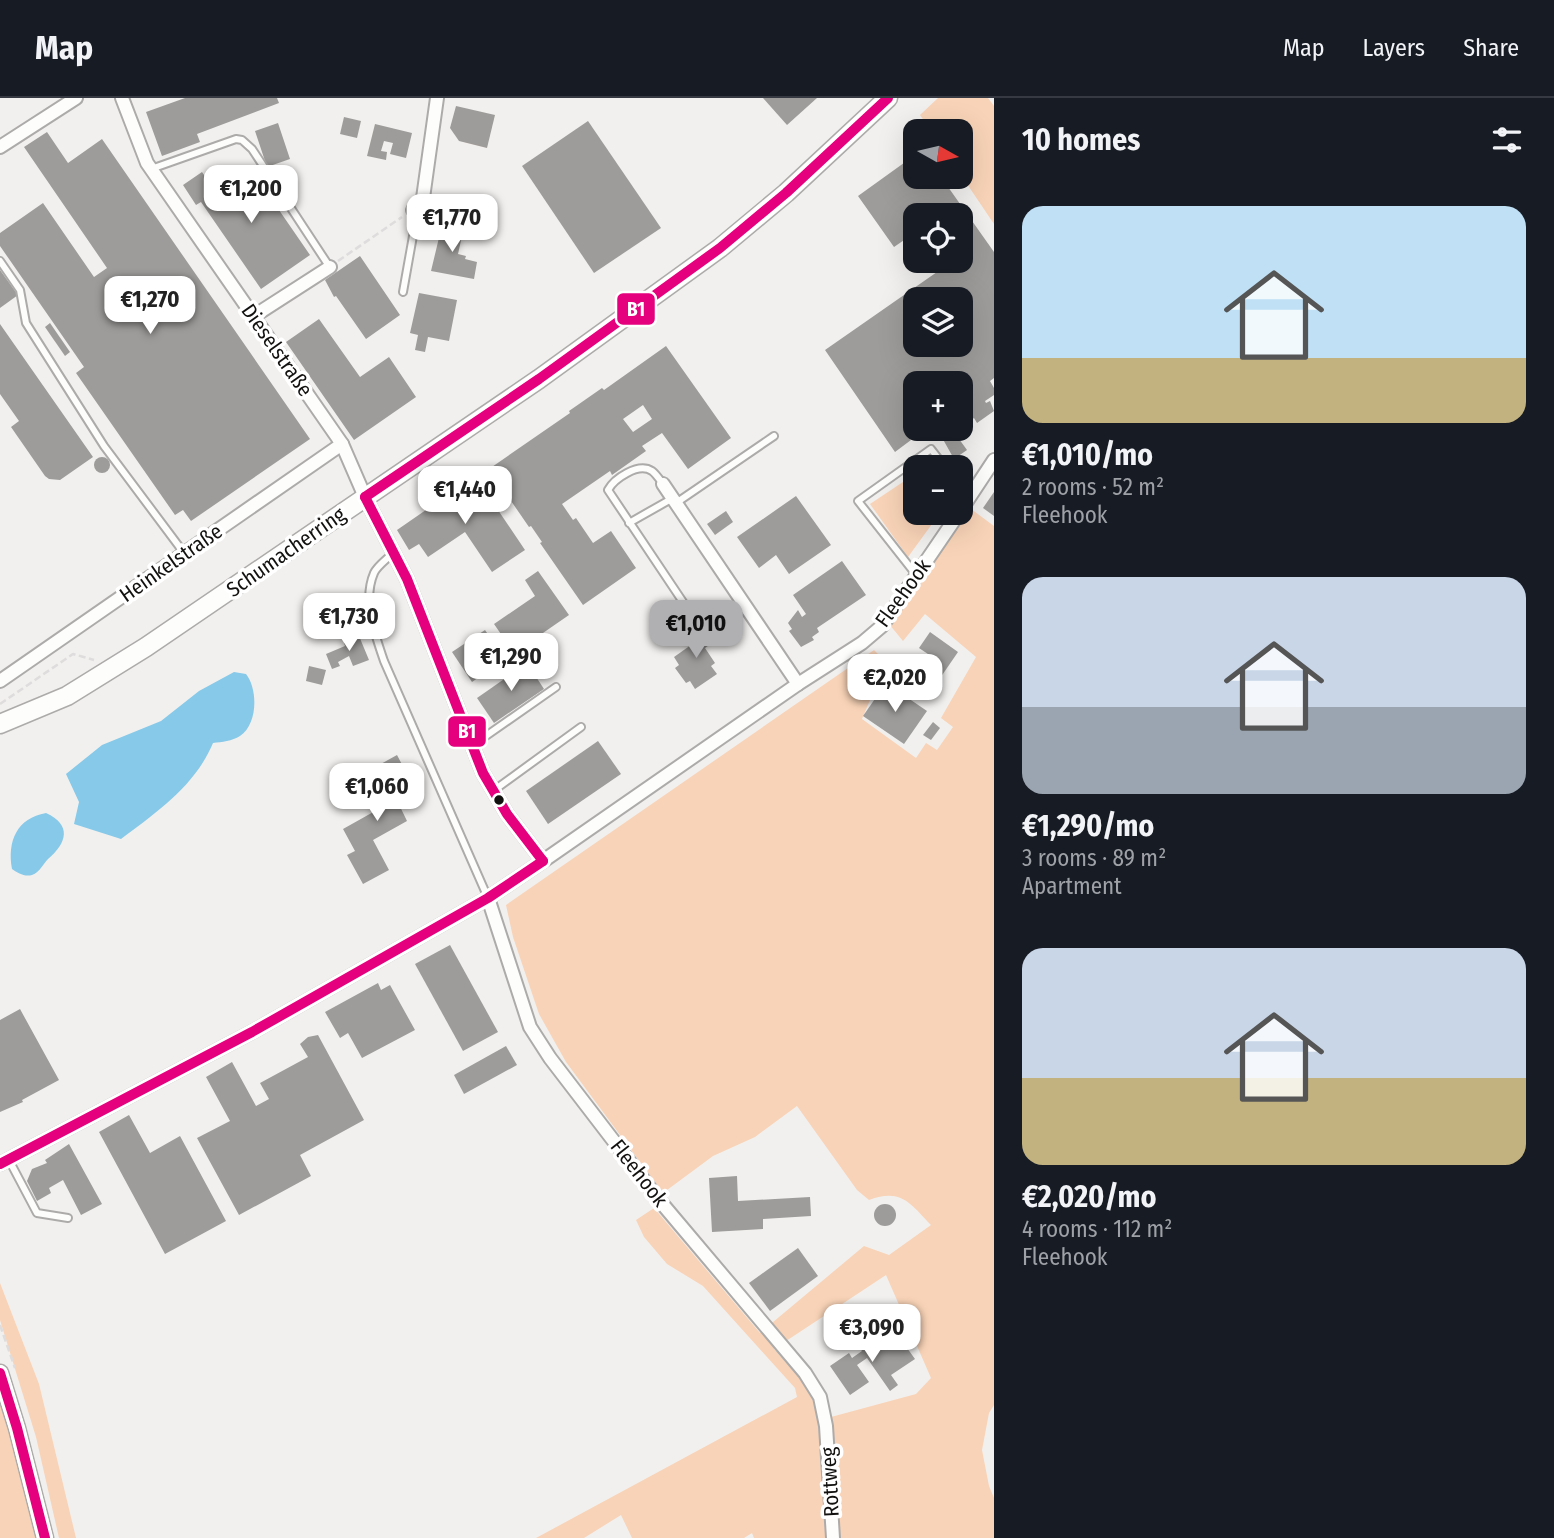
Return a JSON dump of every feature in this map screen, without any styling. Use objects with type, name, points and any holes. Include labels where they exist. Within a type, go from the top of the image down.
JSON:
[{"type":"main road","name":"Schumacherring","points":[[0,724],[67,696],[146,647],[539,379],[720,248],[786,193],[888,98]]},
{"type":"street","points":[[0,147],[76,98]]},
{"type":"street","name":"Dieselstraße","points":[[122,98],[152,169],[342,444],[365,497],[407,579],[472,746],[493,791],[543,861]]},
{"type":"street","points":[[416,208],[423,198],[437,98]]},
{"type":"street","points":[[254,316],[330,267]]},
{"type":"street","name":"Heinkelstraße","points":[[0,681],[149,570],[184,553],[342,444]]},
{"type":"street","name":"Fleehook","points":[[973,491],[994,460]]},
{"type":"street","points":[[663,484],[798,684]]},
{"type":"street","name":"Fleehook","points":[[5,1162],[252,1032],[488,898],[543,861],[872,635],[882,626],[951,525]]},
{"type":"street","name":"Fleehook","points":[[488,898],[530,1027],[550,1058],[659,1200],[805,1373],[820,1397],[826,1426]]},
{"type":"street","points":[[0,1373],[45,1538]]},
{"type":"street","name":"Rottweg","points":[[826,1426],[833,1538]]},
{"type":"lane","points":[[152,169],[236,139],[242,140],[252,149],[330,267]]},
{"type":"lane","points":[[403,292],[416,208]]},
{"type":"lane","points":[[0,261],[20,290],[26,323],[61,379],[104,446],[184,553]]},
{"type":"lane","points":[[629,523],[675,501],[774,436]]},
{"type":"lane","points":[[923,455],[931,449],[936,455]]},
{"type":"lane","points":[[663,484],[650,470],[643,469],[632,471],[612,483],[608,490],[685,605]]},
{"type":"lane","points":[[903,469],[859,501],[917,576]]},
{"type":"lane","points":[[393,553],[374,571],[368,597],[373,629],[384,661],[488,898]]},
{"type":"lane","points":[[472,746],[556,687]]},
{"type":"lane","points":[[493,791],[581,727]]},
{"type":"lane","points":[[5,1162],[37,1213],[68,1218]]},
{"type":"path","points":[[330,267],[416,208]]},
{"type":"path","points":[[0,704],[73,654],[96,661]]},
{"type":"shaded area","points":[[938,98],[988,98],[994,106],[994,224],[970,189],[973,189],[973,119],[923,119],[920,115]]},
{"type":"shaded area","points":[[903,482],[903,525],[931,525],[908,557],[870,504]]},
{"type":"shaded area","points":[[973,510],[994,526],[994,1405],[989,1413],[982,1450],[994,1498],[994,1538],[837,1538],[831,1417],[916,1394],[931,1378],[886,1275],[774,1349],[812,1392],[822,1422],[827,1538],[754,1538],[752,1533],[744,1538],[632,1538],[621,1515],[584,1538],[536,1538],[797,1397],[795,1388],[703,1286],[667,1264],[644,1237],[636,1220],[654,1208],[760,1333],[864,1246],[889,1255],[931,1225],[904,1200],[889,1196],[869,1200],[857,1190],[797,1106],[755,1137],[713,1156],[663,1193],[566,1062],[539,1014],[513,937],[506,905],[874,650],[886,662],[862,719],[916,758],[926,743],[937,750],[953,727],[941,718],[976,657],[925,614],[903,641],[889,624],[954,525],[973,525]]},
{"type":"shaded area","points":[[0,1283],[39,1384],[76,1538],[59,1538],[36,1437],[0,1320]]},
{"type":"shaded area","points":[[0,1381],[41,1538],[0,1538]]},
{"type":"water","points":[[234,672],[246,674],[253,688],[253,715],[246,731],[234,739],[213,743],[196,772],[174,797],[121,839],[74,824],[79,802],[66,774],[102,745],[161,721],[199,691]]},
{"type":"water","points":[[46,813],[60,823],[64,834],[63,841],[37,872],[32,875],[21,874],[12,869],[11,849],[16,832],[28,820]]},
{"type":"building","points":[[185,98],[277,98],[279,103],[197,134],[200,142],[162,156],[146,112]]},
{"type":"building","points":[[763,98],[817,98],[787,125]]},
{"type":"building","points":[[456,106],[495,115],[487,148],[459,141],[450,128]]},
{"type":"building","points":[[344,117],[361,121],[357,138],[340,134]]},
{"type":"building","points":[[588,121],[661,228],[594,273],[522,166]]},
{"type":"building","points":[[278,123],[290,159],[267,167],[255,131]]},
{"type":"building","points":[[375,124],[412,133],[406,158],[390,154],[393,143],[384,141],[381,151],[387,152],[386,160],[367,156]]},
{"type":"building","points":[[47,132],[68,163],[102,139],[310,439],[191,521],[183,510],[175,515],[76,373],[84,367],[0,246],[0,233],[43,203],[94,277],[107,268],[24,147]]},
{"type":"building","points":[[903,164],[903,189],[949,189],[959,203],[903,203],[903,241],[894,247],[858,196]]},
{"type":"building","points":[[250,168],[310,255],[261,289],[201,202],[196,205],[183,185],[202,172],[215,191]]},
{"type":"building","points":[[443,221],[464,227],[458,254],[477,262],[474,279],[431,271]]},
{"type":"building","points":[[973,222],[994,252],[994,378],[990,381],[994,395],[985,401],[990,401],[994,411],[977,423],[973,419],[973,371],[903,371],[903,441],[910,441],[895,452],[825,350],[903,296],[903,357],[973,357],[973,287],[915,287],[936,273],[973,273]]},
{"type":"building","points":[[360,256],[400,315],[366,339],[336,296],[334,297],[325,280]]},
{"type":"building","points":[[0,270],[18,295],[0,308]]},
{"type":"building","points":[[419,293],[457,300],[449,341],[428,337],[425,352],[415,350],[418,335],[410,333]]},
{"type":"building","points":[[319,319],[360,377],[389,357],[416,397],[354,440],[286,342]]},
{"type":"building","points":[[50,323],[70,352],[65,356],[45,327]]},
{"type":"building","points":[[0,324],[93,457],[60,480],[45,476],[11,427],[19,421],[0,394]]},
{"type":"building","points":[[666,346],[731,438],[688,469],[662,433],[642,446],[646,451],[612,475],[610,471],[562,504],[573,520],[576,518],[593,543],[611,531],[636,568],[583,605],[531,526],[529,527],[489,469],[602,388],[604,390]],"holes":[[[643,405],[652,419],[633,432],[623,419]]]},
{"type":"building","points":[[944,441],[960,441],[967,450],[960,455],[952,455]]},
{"type":"building","points":[[99,457],[105,457],[110,465],[108,471],[99,473],[94,468],[94,462]]},
{"type":"building","points":[[475,476],[525,550],[492,572],[465,532],[428,557],[419,544],[409,550],[397,530]]},
{"type":"building","points":[[994,492],[994,516],[983,508]]},
{"type":"building","points":[[796,496],[831,545],[789,574],[776,555],[759,568],[737,537]]},
{"type":"building","points":[[726,511],[733,522],[715,535],[707,524]]},
{"type":"building","points":[[842,561],[866,595],[817,628],[819,632],[812,637],[814,640],[801,647],[789,631],[792,629],[788,623],[798,610],[802,617],[806,614],[793,595]]},
{"type":"building","points":[[538,571],[569,615],[514,653],[494,624],[535,596],[525,580]]},
{"type":"building","points":[[700,627],[712,643],[705,648],[715,663],[711,666],[717,674],[695,689],[690,681],[686,683],[675,668],[679,665],[674,657],[691,645],[685,637]]},
{"type":"building","points":[[485,630],[505,659],[472,682],[452,652]]},
{"type":"building","points":[[930,632],[958,652],[925,700],[912,691],[934,658],[919,648]]},
{"type":"building","points":[[359,636],[369,660],[353,666],[349,656],[338,662],[340,666],[332,669],[326,654]]},
{"type":"building","points":[[527,663],[544,689],[494,723],[477,698]]},
{"type":"building","points":[[309,666],[326,670],[322,685],[306,681]]},
{"type":"building","points":[[886,683],[927,711],[904,744],[863,716]]},
{"type":"building","points":[[933,722],[940,728],[931,740],[923,735]]},
{"type":"building","points":[[598,741],[621,774],[548,824],[526,791]]},
{"type":"building","points":[[397,755],[407,774],[389,784],[407,821],[373,840],[389,870],[363,884],[347,855],[355,851],[343,829],[384,806],[377,793],[381,791],[370,770]]},
{"type":"building","points":[[450,945],[498,1032],[463,1051],[415,964]]},
{"type":"building","points":[[378,983],[381,990],[390,985],[415,1030],[362,1058],[348,1033],[340,1038],[325,1012]]},
{"type":"building","points":[[20,1009],[59,1080],[22,1100],[23,1102],[0,1112],[0,1020]]},
{"type":"building","points":[[318,1035],[364,1120],[300,1155],[311,1176],[239,1215],[197,1138],[230,1121],[206,1077],[232,1062],[256,1106],[269,1099],[260,1083],[308,1057],[300,1044],[308,1037]]},
{"type":"building","points":[[506,1046],[517,1065],[464,1094],[454,1075]]},
{"type":"building","points":[[129,1115],[150,1153],[180,1136],[226,1221],[165,1254],[99,1132]]},
{"type":"building","points":[[69,1144],[102,1204],[81,1215],[63,1180],[49,1188],[51,1193],[37,1201],[27,1181],[32,1169],[47,1163],[45,1160]]},
{"type":"building","points":[[737,1176],[738,1201],[810,1197],[811,1216],[763,1219],[763,1229],[712,1232],[709,1178]]},
{"type":"building","points":[[885,1204],[893,1207],[896,1215],[893,1223],[885,1226],[877,1223],[874,1215],[877,1207]]},
{"type":"building","points":[[798,1248],[818,1276],[770,1311],[749,1283]]},
{"type":"building","points":[[877,1334],[889,1350],[902,1341],[915,1359],[891,1375],[898,1385],[890,1391],[867,1358],[857,1365],[869,1382],[850,1395],[830,1366],[849,1353],[852,1358],[862,1351],[859,1347]]},
{"type":"transit line","name":"B1","points":[[365,497],[539,379],[720,248],[786,193],[888,98]]},
{"type":"transit line","name":"B1","points":[[365,497],[407,579],[483,773],[507,814],[543,861]]},
{"type":"transit line","name":"B1","points":[[0,1164],[252,1032],[488,898],[543,861]]},
{"type":"transit line","name":"B1","points":[[0,1373],[45,1538]]}]
